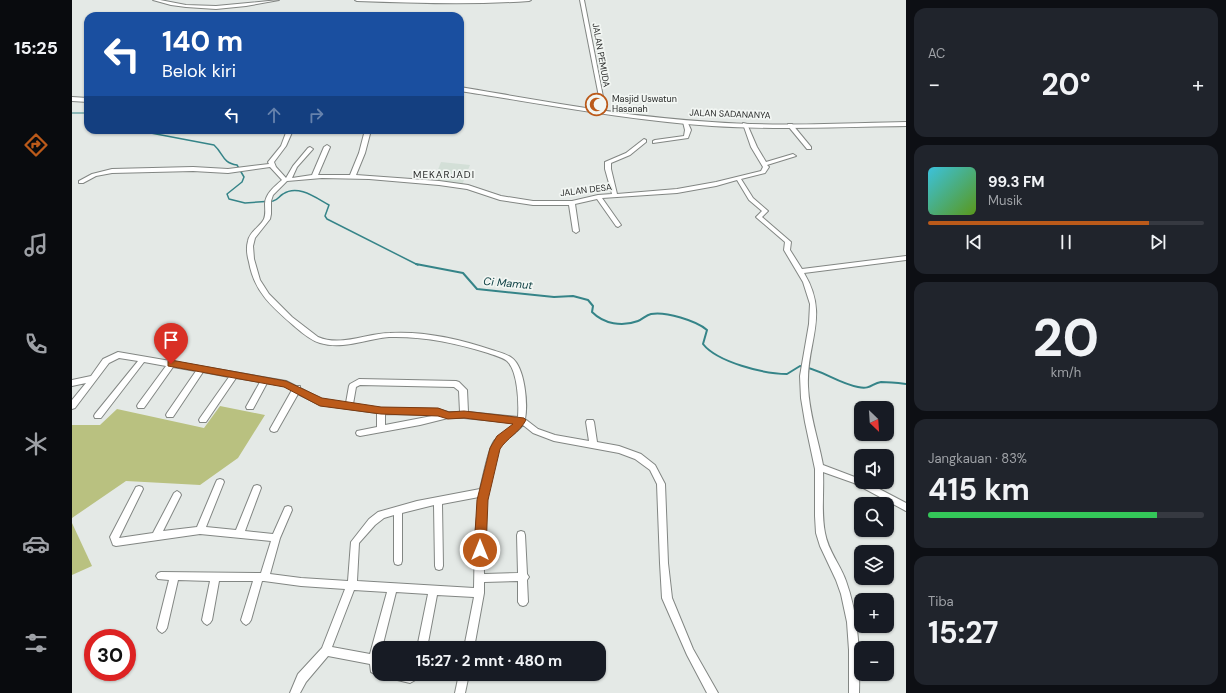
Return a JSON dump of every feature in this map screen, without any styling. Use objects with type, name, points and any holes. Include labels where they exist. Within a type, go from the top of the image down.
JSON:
[{"type":"street","points":[[155,0],[183,7],[208,10],[277,0]]},
{"type":"street","points":[[357,0],[419,2],[492,2],[529,0]]},
{"type":"street","name":"JALAN PEMUDA","points":[[582,0],[604,112]]},
{"type":"street","name":"JALAN SADANANYA","points":[[464,90],[604,112],[685,122],[790,125],[906,124]]},
{"type":"street","points":[[72,99],[84,100]]},
{"type":"street","points":[[655,142],[686,137],[688,130],[685,122]]},
{"type":"street","points":[[745,124],[754,147],[765,164],[793,156]]},
{"type":"street","points":[[790,125],[809,148]]},
{"type":"street","points":[[271,165],[283,146],[288,134]]},
{"type":"street","points":[[352,177],[362,153],[367,134]]},
{"type":"street","points":[[615,195],[608,169],[608,162],[628,154],[644,141]]},
{"type":"street","points":[[314,177],[326,147]]},
{"type":"street","points":[[310,149],[295,167],[287,180],[275,190],[268,202],[267,218],[254,234],[250,242],[254,270],[261,290],[307,334],[316,339],[331,342],[390,335],[416,336],[448,340],[498,354],[513,362],[518,371],[521,399],[521,420],[514,430],[500,439],[495,446],[484,492],[479,537],[481,578],[470,641]]},
{"type":"street","name":"JALAN DESA","points":[[287,180],[314,177],[352,177],[439,183],[468,188],[500,198],[533,203],[572,203],[615,195],[677,191],[763,172],[766,167],[765,164]]},
{"type":"street","points":[[81,182],[94,175],[112,171],[193,169],[236,170],[271,165],[287,180]]},
{"type":"street","points":[[738,178],[751,199],[765,211],[759,217],[788,242],[787,250],[801,271],[810,292],[813,305],[813,318],[805,365],[805,404],[819,468],[821,499],[819,517],[822,542],[840,577],[848,601],[855,664],[854,693]]},
{"type":"street","points":[[598,197],[618,225]]},
{"type":"street","points":[[572,203],[576,231]]},
{"type":"street","points":[[801,271],[906,258]]},
{"type":"street","points":[[72,406],[106,361],[115,356],[201,368],[233,376],[265,380],[297,388],[320,402],[381,411],[438,412],[448,416]]},
{"type":"street","points":[[98,416],[143,359]]},
{"type":"street","points":[[141,406],[171,364]]},
{"type":"street","points":[[170,415],[201,368]]},
{"type":"street","points":[[203,420],[233,376]]},
{"type":"street","points":[[72,383],[94,378]]},
{"type":"street","points":[[250,407],[265,380]]},
{"type":"street","points":[[350,407],[354,386],[359,382],[456,384],[463,390],[464,415]]},
{"type":"street","points":[[274,429],[297,388]]},
{"type":"street","points":[[381,411],[381,429]]},
{"type":"street","points":[[360,433],[448,416],[464,415],[521,420],[527,428],[541,434],[610,448],[640,458],[654,468],[658,473],[661,484],[667,598],[690,652],[713,693]]},
{"type":"street","points":[[590,422],[593,445]]},
{"type":"street","points":[[819,468],[857,481],[906,507]]},
{"type":"street","points":[[200,530],[220,482]]},
{"type":"street","points":[[239,534],[257,488]]},
{"type":"street","points":[[139,489],[114,537],[114,541],[120,542],[200,530],[276,538]]},
{"type":"street","points":[[295,693],[302,678],[326,651],[352,584],[356,540],[376,518],[398,510],[484,492]]},
{"type":"street","points":[[156,536],[177,495]]},
{"type":"street","points":[[438,501],[439,566]]},
{"type":"street","points":[[246,620],[261,577],[288,510]]},
{"type":"street","points":[[398,510],[398,561]]},
{"type":"street","points":[[521,535],[524,577],[523,602]]},
{"type":"street","points":[[161,576],[215,578],[261,577],[301,582],[479,593]]},
{"type":"street","points":[[162,628],[175,576]]},
{"type":"street","points":[[481,578],[524,577]]},
{"type":"street","points":[[207,620],[215,578]]},
{"type":"street","points":[[379,641],[392,588]]},
{"type":"street","points":[[423,641],[433,591]]},
{"type":"street","points":[[326,651],[372,660]]},
{"type":"street","points":[[460,693],[463,681]]},
{"type":"shaded area","points":[[441,162],[470,165],[462,185],[434,180]]},
{"type":"green space","points":[[220,406],[265,415],[238,458],[200,485],[126,481],[72,518],[72,425],[100,425],[117,409],[204,428]]},
{"type":"green space","points":[[72,523],[92,566],[72,575]]},
{"type":"waterway","name":"Ci Mamut","points":[[72,113],[84,113]]},
{"type":"waterway","name":"Ci Mamut","points":[[156,134],[214,145],[228,162],[237,165],[244,177],[242,182],[227,194],[229,199],[245,203],[273,201],[289,191],[301,191],[307,193],[329,205],[325,216],[327,219],[416,264]]},
{"type":"waterway","name":"Ci Mamut","points":[[416,264],[463,273],[477,289],[554,297],[573,296],[588,300],[593,306],[592,312],[608,322],[620,324],[632,323],[657,313],[672,315],[689,320],[707,330],[703,344],[710,350],[719,356],[742,366],[766,372],[787,374],[800,366],[815,370],[850,385],[862,388],[866,388],[881,382],[906,384]]},
{"type":"place","name":"Masjid Uswatun Hasanah","points":[[596,104]]},
{"type":"district","name":"MEKARJADI","points":[[444,174]]},
{"type":"route","points":[[171,364],[286,384],[297,388],[320,402],[381,411],[438,412],[448,416],[464,415],[521,420],[514,430],[498,441],[495,448],[482,500],[479,537],[480,550]]}]
